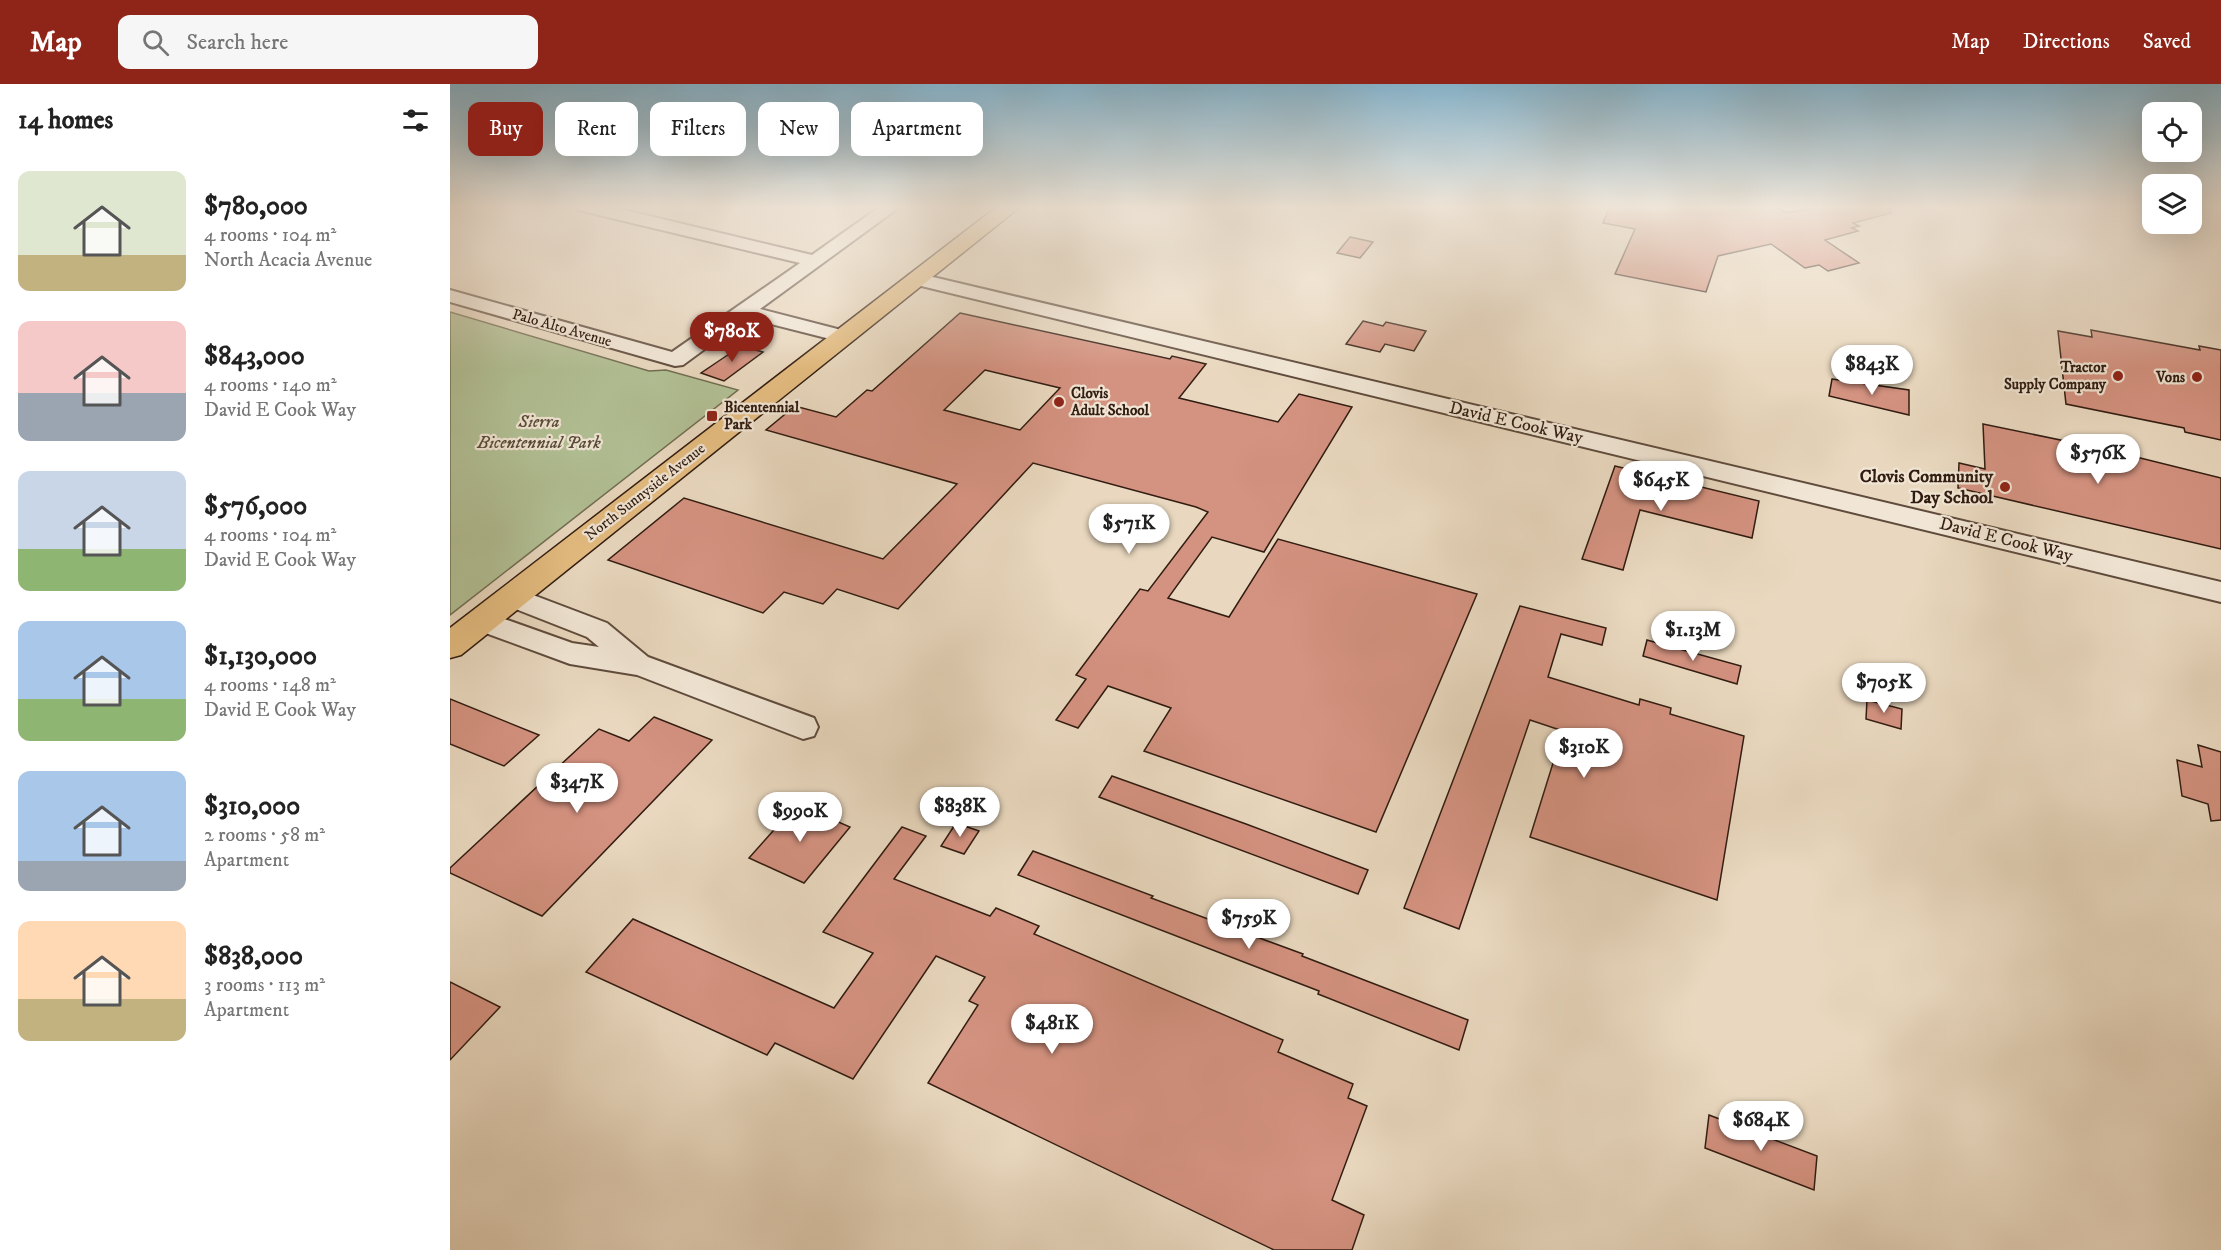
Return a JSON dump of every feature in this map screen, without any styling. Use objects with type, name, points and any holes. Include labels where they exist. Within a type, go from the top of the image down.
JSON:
[{"type":"main road","name":"North Sunnyside Avenue","points":[[450,646],[940,260]]},
{"type":"street","points":[[743,311],[814,261]]},
{"type":"street","name":"David E Cook Way","points":[[916,279],[2221,592]]},
{"type":"street","name":"Palo Alto Avenue","points":[[450,296],[675,360],[743,311]]},
{"type":"street","points":[[743,311],[842,336]]},
{"type":"street","points":[[512,597],[597,630],[640,665]]},
{"type":"street","points":[[482,621],[570,653],[640,665],[803,727]]},
{"type":"green space","name":"Sierra Bicentennial Park","points":[[450,312],[649,371],[666,370],[738,390],[450,615]]},
{"type":"building","points":[[1621,260],[1717,260],[1706,292],[1615,274]]},
{"type":"building","points":[[1794,260],[1855,260],[1859,263],[1828,271],[1819,265],[1805,268]]},
{"type":"building","points":[[960,313],[1170,359],[1172,356],[1206,364],[1179,398],[1278,422],[1299,394],[1352,407],[1264,552],[1212,537],[1168,598],[1229,617],[1278,539],[1477,594],[1376,832],[1144,751],[1171,708],[1108,686],[1078,728],[1056,720],[1086,679],[1076,675],[1140,589],[1148,591],[1208,512],[1196,507],[1033,463],[898,609],[837,589],[823,604],[784,592],[763,613],[608,560],[684,498],[883,559],[957,484],[766,430],[795,406],[836,417],[867,390],[872,391]],"holes":[[[985,370],[1060,388],[1020,430],[944,410]]]},
{"type":"building","points":[[1363,321],[1383,326],[1386,322],[1426,331],[1414,351],[1385,344],[1380,352],[1346,344]]},
{"type":"building","name":"Tractor Supply Company","points":[[2091,330],[2200,350],[2199,346],[2221,350],[2221,440],[2185,432],[2184,428],[2066,404],[2058,331],[2092,337]]},
{"type":"building","points":[[741,346],[763,352],[724,381],[701,373]]},
{"type":"building","points":[[1832,379],[1909,390],[1909,415],[1829,396]]},
{"type":"building","points":[[1983,424],[2104,449],[2221,478],[2221,549],[1958,488],[1959,463],[1985,469]]},
{"type":"building","points":[[1615,466],[1759,501],[1752,538],[1640,510],[1623,570],[1582,559]]},
{"type":"building","points":[[1520,606],[1606,628],[1602,645],[1561,634],[1548,677],[1639,705],[1640,699],[1671,708],[1670,714],[1744,736],[1717,900],[1530,837],[1563,731],[1530,720],[1459,929],[1404,908]]},
{"type":"building","points":[[1647,640],[1741,666],[1737,684],[1643,656]]},
{"type":"building","points":[[450,699],[539,735],[504,766],[450,744]]},
{"type":"building","points":[[1867,700],[1902,709],[1901,729],[1866,719]]},
{"type":"building","points":[[654,717],[712,740],[542,916],[450,873],[450,868],[599,729],[629,741]]},
{"type":"building","points":[[2198,745],[2221,752],[2221,820],[2211,821],[2208,804],[2182,796],[2177,760],[2202,767]]},
{"type":"building","points":[[1112,776],[1368,870],[1358,894],[1099,797]]},
{"type":"building","points":[[797,804],[850,827],[804,883],[749,858]]},
{"type":"building","points":[[956,823],[979,831],[964,854],[941,846]]},
{"type":"building","points":[[902,827],[926,836],[894,879],[990,916],[996,908],[1039,926],[1034,934],[1283,1040],[1278,1052],[1353,1084],[1348,1098],[1367,1106],[1332,1200],[1364,1215],[1352,1250],[1274,1250],[928,1083],[978,1005],[969,1001],[985,977],[936,956],[853,1079],[775,1043],[767,1055],[586,972],[633,919],[834,1008],[873,953],[823,932]]},
{"type":"building","points":[[1033,851],[1468,1020],[1459,1050],[1318,994],[1319,991],[1018,875]]},
{"type":"building","points":[[450,982],[500,1007],[450,1060]]},
{"type":"building","points":[[1709,1115],[1817,1156],[1814,1190],[1705,1148]]},
{"type":"place","name":"Tractor Supply Company","points":[[2118,376]]},
{"type":"place","name":"Vons","points":[[2197,377]]},
{"type":"place","name":"Clovis Adult School","points":[[1059,402]]},
{"type":"place","name":"Bicentennial Park","points":[[712,416]]},
{"type":"place","name":"Clovis Community Day School","points":[[2005,487]]}]
